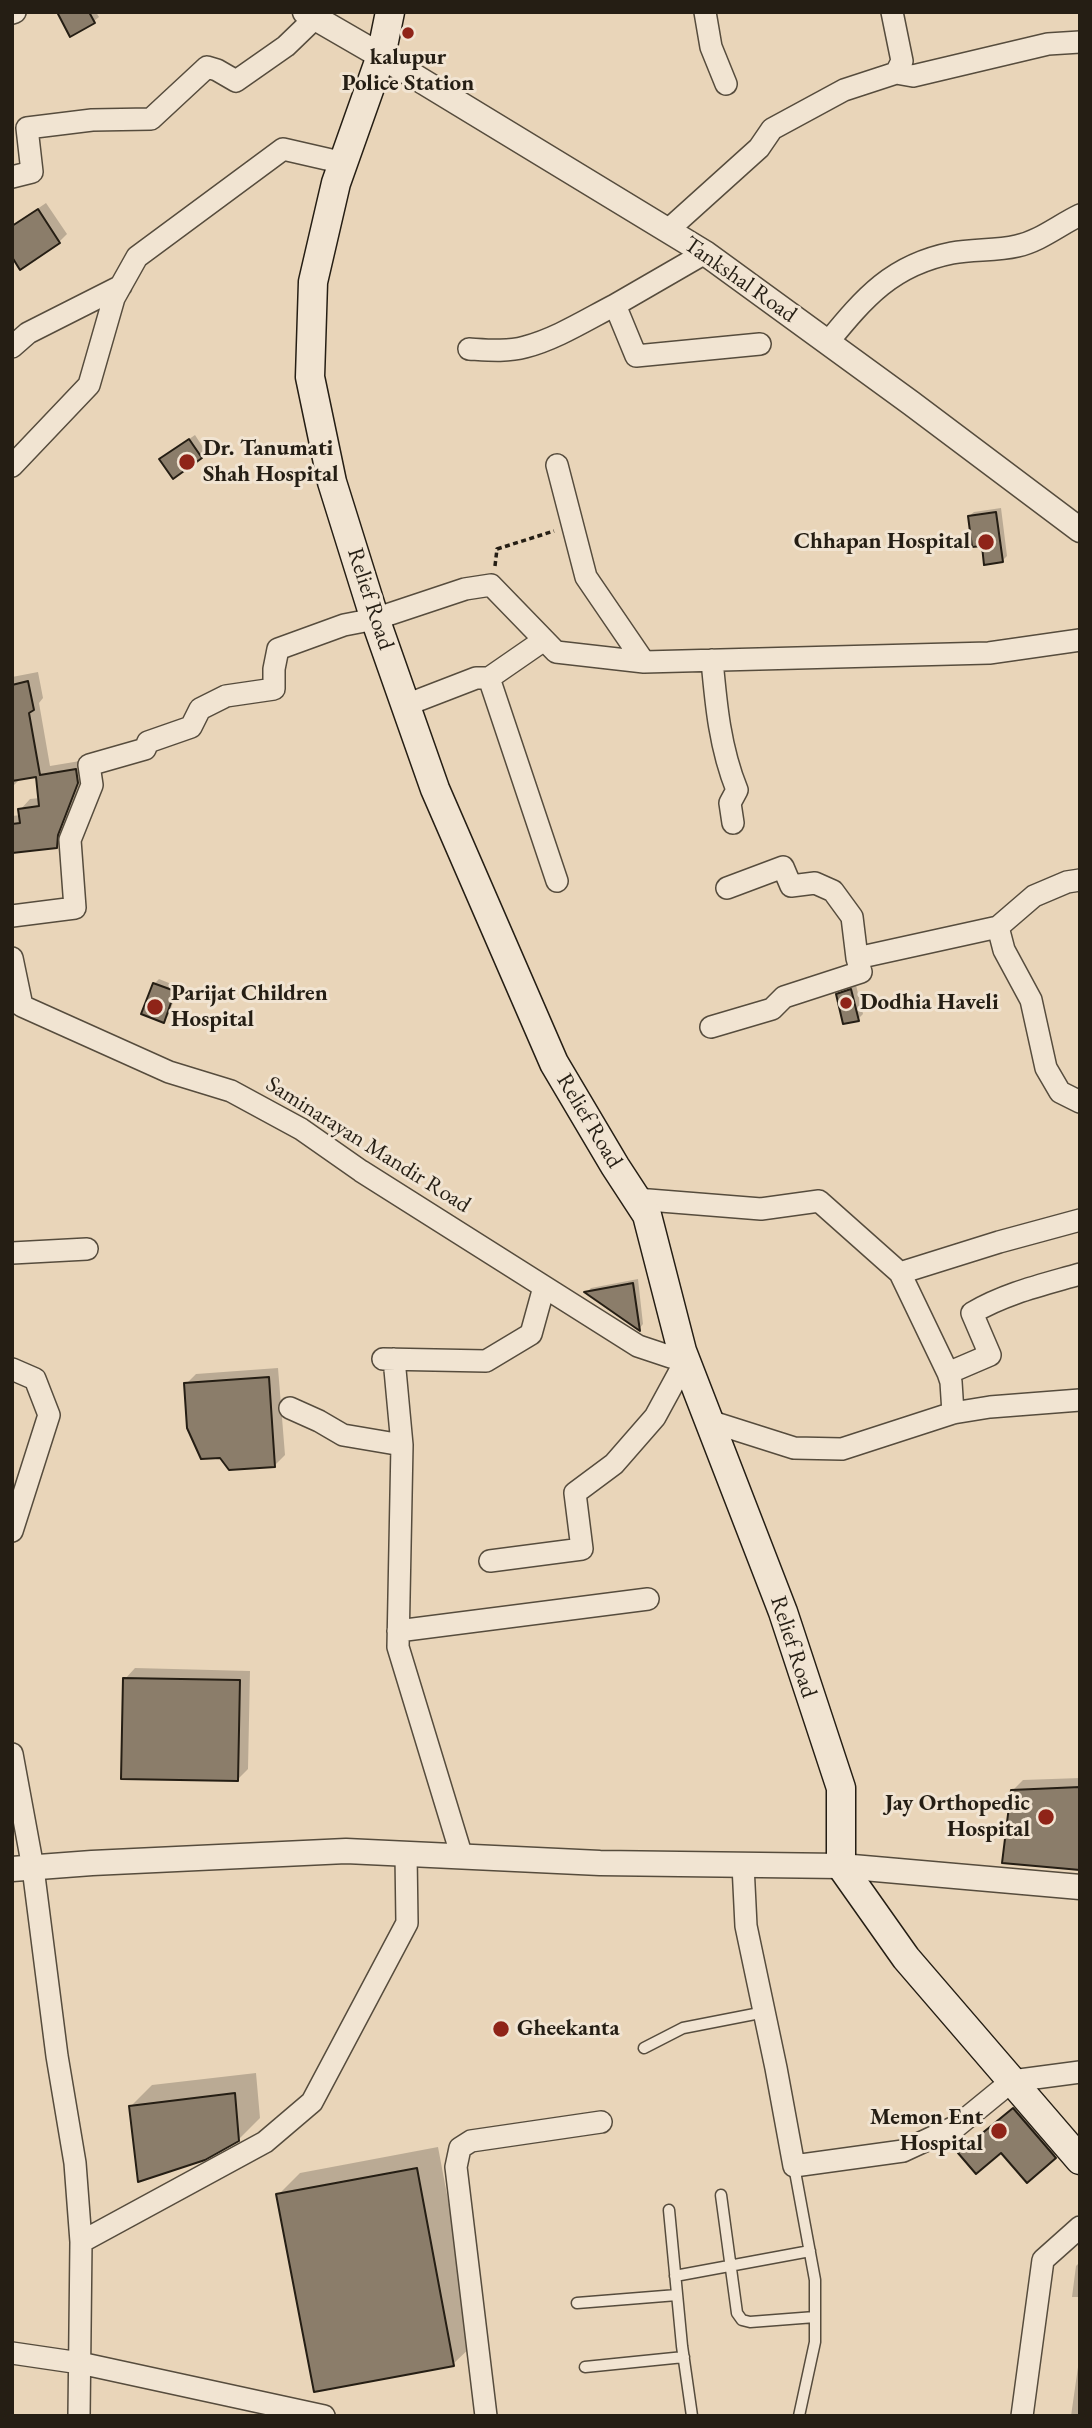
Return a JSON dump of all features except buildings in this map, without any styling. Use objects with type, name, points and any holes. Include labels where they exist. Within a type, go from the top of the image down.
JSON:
[{"type":"main road","name":"Relief Road","points":[[390,12],[381,56],[336,183],[313,282],[310,377],[332,482],[375,619],[435,789],[554,1063],[647,1215],[684,1355],[783,1612],[841,1788],[841,1866]]},
{"type":"main road","points":[[841,1866],[906,1958],[1080,2160]]},
{"type":"street","points":[[705,12],[711,47],[726,84]]},
{"type":"street","points":[[893,13],[902,61],[896,73]]},
{"type":"street","name":"Tankshal Road","points":[[310,15],[705,253],[1080,530]]},
{"type":"street","points":[[12,177],[32,172],[27,128],[92,120],[151,120],[206,67],[218,70],[236,81],[286,46],[310,15]]},
{"type":"street","points":[[668,230],[759,148],[772,129],[844,90],[896,73],[913,76],[1048,44],[1080,42]]},
{"type":"street","points":[[12,466],[89,385],[114,298],[137,257],[283,149],[344,163]]},
{"type":"street","points":[[828,342],[862,301],[886,281],[914,264],[953,253],[1017,246],[1038,239],[1080,215]]},
{"type":"street","points":[[469,349],[524,347],[565,331],[705,253]]},
{"type":"street","points":[[12,347],[28,333],[121,286]]},
{"type":"street","points":[[615,305],[636,356],[760,344]]},
{"type":"street","points":[[557,466],[586,577],[644,662]]},
{"type":"street","points":[[12,916],[75,908],[70,839],[92,785],[89,765],[145,749],[148,742],[191,727],[200,709],[226,696],[274,689],[278,649],[344,625],[375,619],[465,589],[491,585],[556,652],[644,662],[989,653],[1080,640]]},
{"type":"street","points":[[405,705],[476,678],[489,678],[544,640]]},
{"type":"street","points":[[712,660],[717,717],[737,790],[730,803],[733,823]]},
{"type":"street","points":[[489,678],[556,880]]},
{"type":"street","points":[[711,1027],[772,1009],[783,998],[861,972],[852,917],[833,891],[815,883],[791,886],[783,866],[727,888]]},
{"type":"street","points":[[857,958],[998,928],[1034,896],[1067,882],[1080,880]]},
{"type":"street","points":[[998,928],[1004,950],[1031,1000],[1046,1068],[1060,1092],[1080,1102]]},
{"type":"street","points":[[12,958],[17,1002]]},
{"type":"street","name":"Saminarayan Mandir Road","points":[[17,1002],[169,1072],[231,1091],[301,1129],[361,1171],[638,1346],[671,1357],[684,1355]]},
{"type":"street","points":[[636,1199],[761,1209],[819,1201],[900,1273],[948,1373],[953,1413]]},
{"type":"street","points":[[900,1273],[1080,1220]]},
{"type":"street","points":[[12,1254],[87,1249]]},
{"type":"street","points":[[948,1373],[990,1355],[972,1313],[1029,1287],[1080,1274]]},
{"type":"street","points":[[462,1857],[398,1647],[402,1445],[388,1359],[486,1360],[531,1334],[544,1287]]},
{"type":"street","points":[[490,1561],[582,1549],[575,1493],[614,1464],[655,1417],[684,1355]]},
{"type":"street","points":[[12,1369],[35,1379],[49,1415],[20,1479],[12,1531]]},
{"type":"street","points":[[709,1421],[794,1448],[842,1448],[953,1413],[990,1407],[1080,1400]]},
{"type":"street","points":[[290,1408],[344,1435],[402,1445]]},
{"type":"street","points":[[398,1631],[648,1599]]},
{"type":"street","points":[[12,1754],[23,1868],[75,2163],[81,2242],[79,2416]]},
{"type":"street","points":[[23,1868],[346,1851],[600,1863],[841,1866],[1080,1887]]},
{"type":"street","points":[[81,2242],[265,2142],[313,2102],[407,1923],[406,1854]]},
{"type":"street","points":[[743,1865],[746,1926],[794,2166],[903,2151],[957,2126],[1012,2081],[1080,2071]]},
{"type":"street","points":[[486,2416],[456,2167],[460,2148],[471,2141],[600,2122]]},
{"type":"street","points":[[1022,2416],[1043,2260],[1080,2227]]},
{"type":"street","points":[[12,2353],[80,2363],[324,2416]]},
{"type":"lane","points":[[644,2048],[683,2028],[765,2012]]},
{"type":"lane","points":[[794,2166],[815,2280],[815,2342],[799,2416]]},
{"type":"lane","points":[[720,2195],[737,2313],[741,2320],[750,2322],[815,2317]]},
{"type":"lane","points":[[668,2210],[692,2416]]},
{"type":"lane","points":[[675,2276],[810,2251]]},
{"type":"lane","points":[[577,2303],[677,2295]]},
{"type":"lane","points":[[585,2367],[684,2357]]},
{"type":"path","points":[[491,585],[498,549],[573,525]]},
{"type":"place","name":"kalupur Police Station","points":[[408,33]]},
{"type":"place","name":"Dr. Tanumati Shah Hospital","points":[[187,462]]},
{"type":"place","name":"Chhapan Hospital","points":[[986,542]]},
{"type":"place","name":"Dodhia Haveli","points":[[846,1003]]},
{"type":"place","name":"Parijat Children Hospital","points":[[155,1007]]},
{"type":"place","name":"Jay Orthopedic Hospital","points":[[1046,1817]]},
{"type":"place","name":"Gheekanta","points":[[501,2029]]},
{"type":"place","name":"Memon Ent Hospital","points":[[999,2131]]}]
